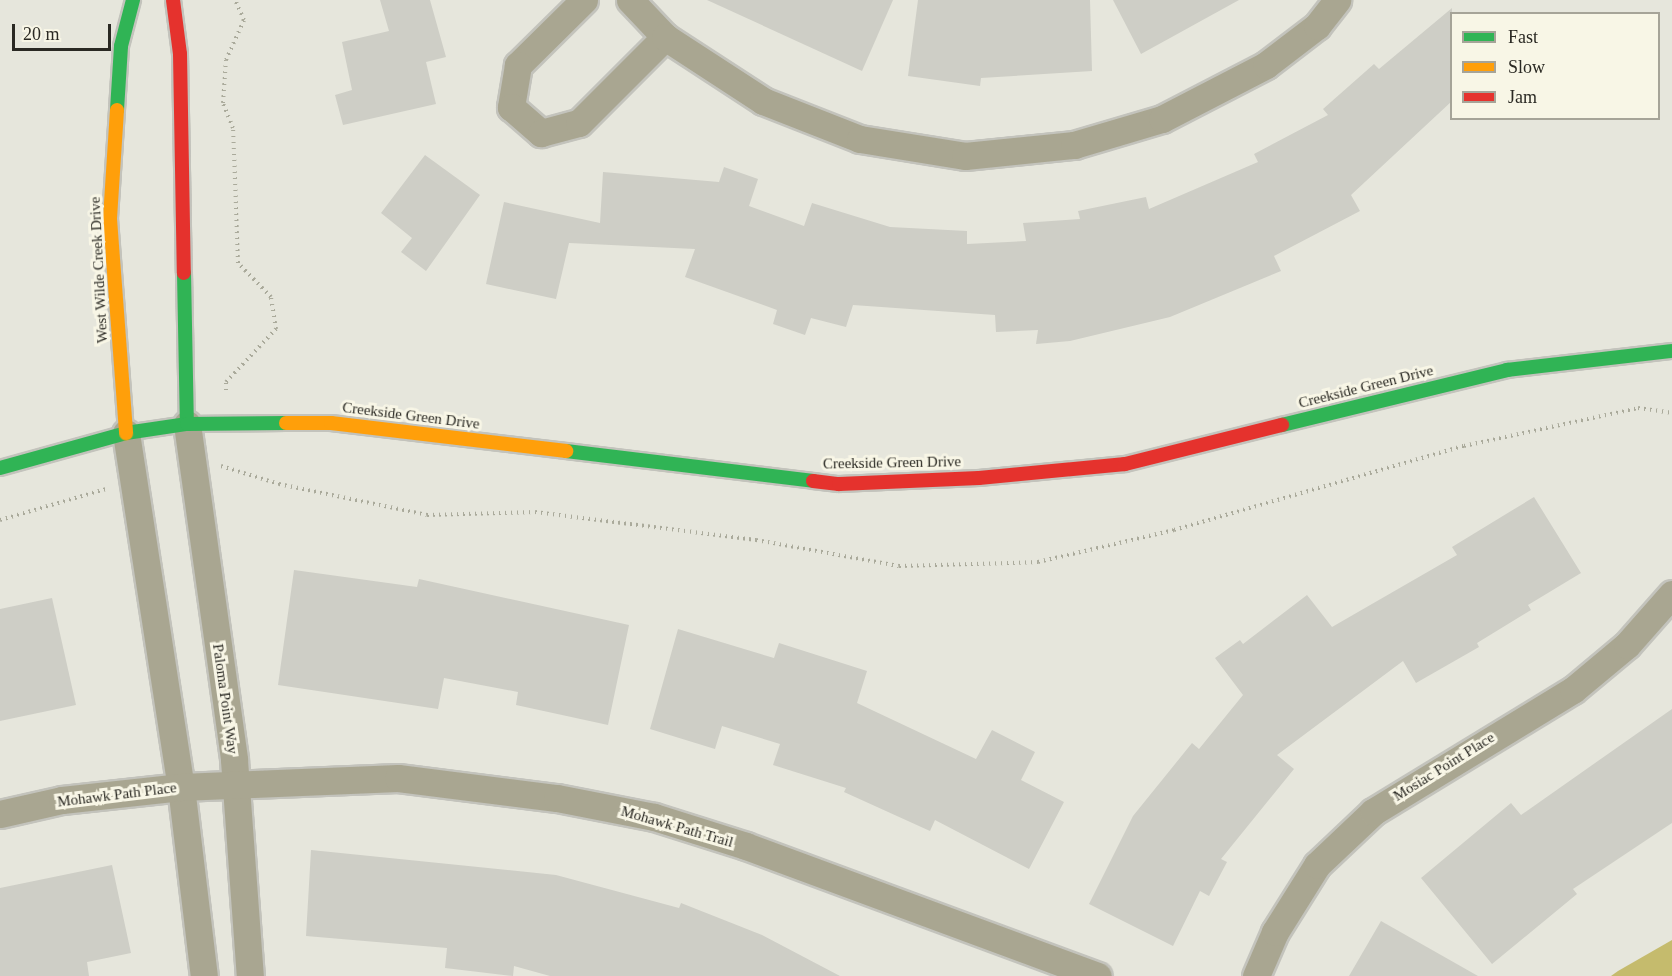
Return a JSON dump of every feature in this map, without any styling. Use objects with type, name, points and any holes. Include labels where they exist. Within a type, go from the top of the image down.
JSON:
[{"type":"main road","name":"West Wilde Creek Drive","points":[[126,433],[110,219],[121,46],[133,0]]},
{"type":"main road","points":[[173,0],[180,54],[187,424]]},
{"type":"main road","name":"Creekside Green Drive","points":[[0,468],[126,433],[187,424],[331,423],[839,484],[979,478],[1125,464],[1507,370],[1672,351]]},
{"type":"street","points":[[584,0],[518,65],[511,107],[541,133],[579,123],[665,37]]},
{"type":"street","points":[[630,0],[665,37],[763,101],[860,139],[965,156],[1074,145],[1162,119],[1266,65],[1317,26],[1337,0]]},
{"type":"street","name":"Paloma Point Way","points":[[187,424],[236,787],[250,976]]},
{"type":"street","points":[[126,433],[181,787],[204,976]]},
{"type":"street","name":"Mosiac Point Place","points":[[1256,976],[1275,932],[1317,865],[1373,812],[1573,690],[1627,645],[1672,594]]},
{"type":"street","name":"Mohawk Path Trail","points":[[236,787],[398,778],[557,798],[654,817],[746,846],[1098,976]]},
{"type":"street","name":"Mohawk Path Place","points":[[0,814],[62,800],[181,787],[236,787]]},
{"type":"path","points":[[229,466],[226,382],[276,329],[271,297],[238,263],[233,128],[223,103],[226,60],[244,20],[235,0]]},
{"type":"shaded area","points":[[1672,940],[1672,976],[1611,976],[1618,971]]},
{"type":"building","points":[[380,0],[430,0],[446,57],[426,62],[436,104],[343,125],[335,95],[352,90],[342,42],[389,31]]},
{"type":"building","points":[[707,0],[893,0],[862,71]]},
{"type":"building","points":[[918,0],[1090,0],[1092,71],[981,78],[980,86],[908,76]]},
{"type":"building","points":[[1113,0],[1239,0],[1141,54]]},
{"type":"building","points":[[1452,8],[1450,12],[1450,103],[1351,195],[1360,211],[1274,256],[1281,271],[1170,317],[1070,341],[1036,344],[1038,330],[996,332],[995,315],[853,305],[846,327],[811,318],[805,335],[773,324],[777,310],[685,277],[695,249],[569,243],[556,299],[486,284],[504,202],[600,223],[603,172],[719,182],[724,167],[758,179],[749,206],[804,226],[812,203],[890,227],[967,231],[967,244],[1026,241],[1023,223],[1080,219],[1078,211],[1146,197],[1149,209],[1258,162],[1254,154],[1328,115],[1323,109],[1374,64],[1379,69]]},
{"type":"building","points":[[425,155],[480,195],[426,271],[401,252],[412,238],[381,213]]},
{"type":"building","points":[[1534,497],[1581,573],[1528,605],[1531,610],[1477,643],[1479,647],[1416,683],[1403,661],[1277,755],[1294,769],[1221,859],[1227,862],[1209,896],[1200,891],[1173,946],[1089,904],[1133,816],[1192,743],[1199,749],[1243,695],[1215,658],[1240,640],[1243,644],[1307,595],[1332,627],[1457,555],[1452,547]]},
{"type":"building","points":[[294,570],[417,587],[419,579],[629,625],[608,725],[516,705],[518,692],[444,678],[438,709],[278,685]]},
{"type":"building","points":[[52,598],[76,705],[0,721],[0,609]]},
{"type":"building","points":[[678,629],[774,658],[779,643],[867,671],[857,703],[976,759],[992,730],[1035,752],[1021,780],[1064,802],[1029,869],[935,820],[930,831],[844,792],[846,788],[773,765],[780,744],[722,726],[715,749],[650,729]]},
{"type":"building","points":[[1672,709],[1672,823],[1573,889],[1577,894],[1492,964],[1421,878],[1511,803],[1521,815]]},
{"type":"building","points":[[311,850],[556,875],[679,908],[681,903],[762,935],[840,976],[550,976],[514,966],[513,976],[445,968],[447,948],[306,936]]},
{"type":"building","points":[[112,865],[131,953],[87,962],[89,976],[0,976],[0,888]]},
{"type":"building","points":[[1381,921],[1478,976],[1349,976]]},
{"type":"traffic: fast","points":[[117,110],[121,46],[133,0]]},
{"type":"traffic: fast","points":[[184,273],[187,424]]},
{"type":"traffic: fast","points":[[1282,425],[1507,370],[1672,351]]},
{"type":"traffic: fast","points":[[0,468],[126,433],[187,424],[286,423]]},
{"type":"traffic: fast","points":[[566,451],[813,481]]},
{"type":"traffic: slow","points":[[117,110],[110,219],[126,433]]},
{"type":"traffic: slow","points":[[286,423],[331,423],[566,451]]},
{"type":"traffic: jam","points":[[173,0],[180,54],[184,273]]},
{"type":"traffic: jam","points":[[813,481],[839,484],[979,478],[1125,464],[1282,425]]}]
